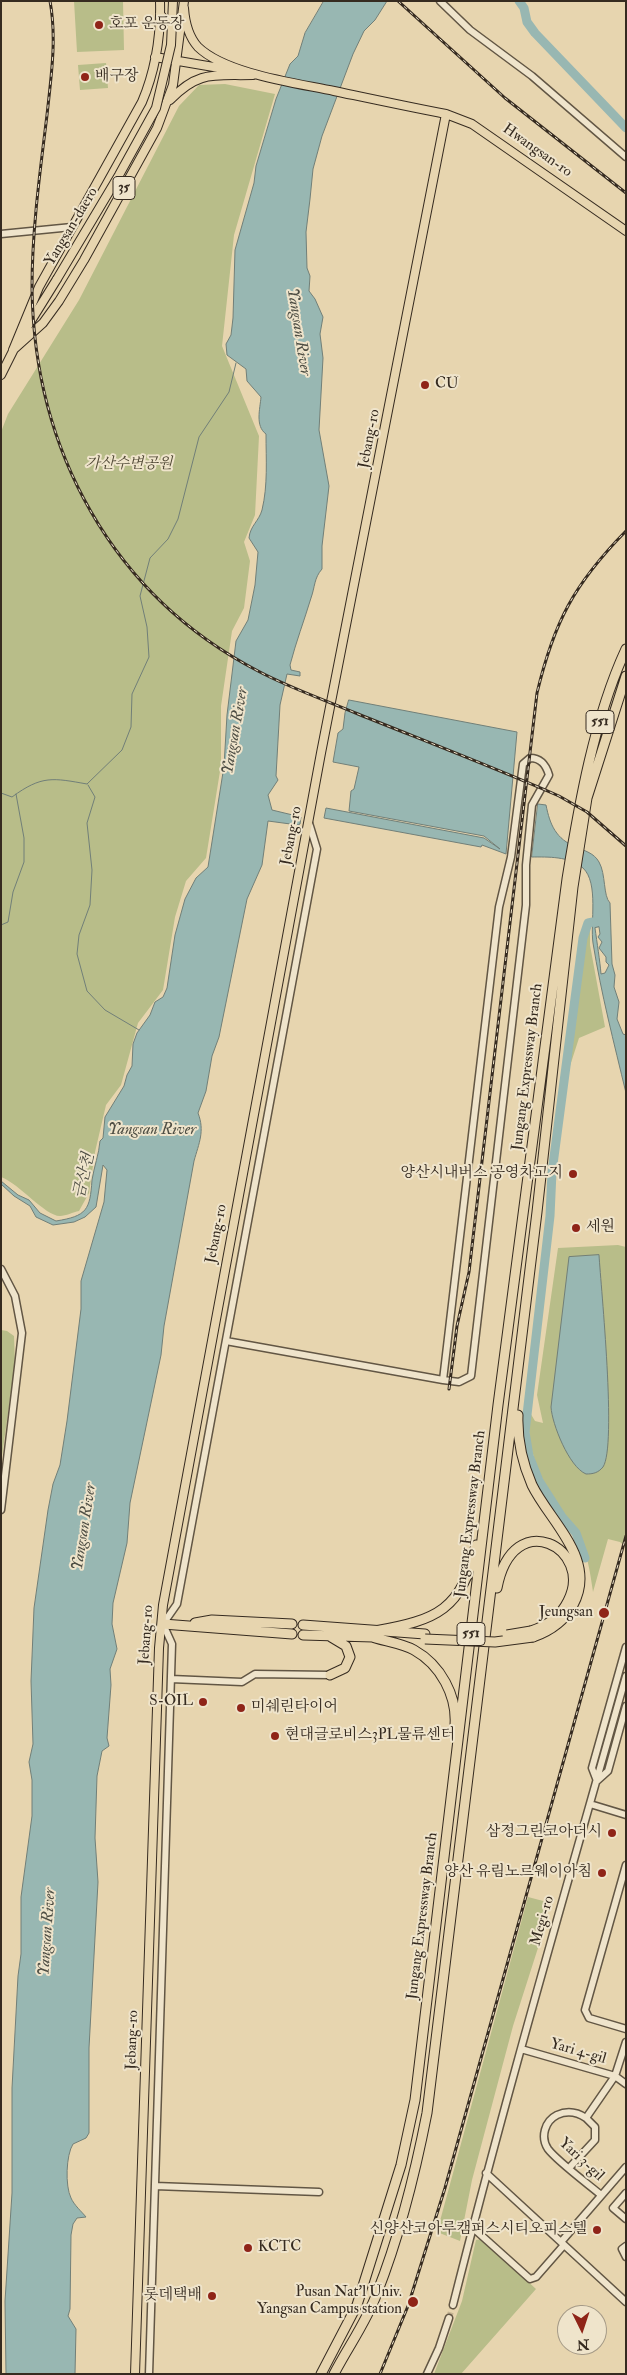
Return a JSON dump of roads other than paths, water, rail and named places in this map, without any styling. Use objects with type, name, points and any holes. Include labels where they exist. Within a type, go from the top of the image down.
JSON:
[{"type":"highway","name":"Jungang Expressway Branch","points":[[321,2374],[357,2305],[401,2165],[415,2100],[492,1454],[570,883],[584,797],[599,725],[626,650]]},
{"type":"highway","name":"Jungang Expressway Branch","points":[[584,797],[626,676]]},
{"type":"highway","name":"Jungang Expressway Branch","points":[[334,2374],[377,2295],[400,2224],[418,2158],[427,2113],[480,1692],[537,1212],[570,883]]},
{"type":"highway","points":[[303,1635],[372,1634],[495,1642],[554,1627],[569,1613],[578,1594],[580,1577],[572,1546],[533,1486],[519,1447],[519,1400],[540,1228],[537,1212]]},
{"type":"highway","points":[[372,1634],[427,1619],[445,1608],[460,1590],[471,1566],[487,1464],[492,1454]]},
{"type":"highway","points":[[480,1692],[484,1682],[502,1568],[510,1554],[520,1546],[542,1541],[554,1545],[563,1553],[572,1569],[574,1581],[572,1594],[557,1617],[532,1634]]},
{"type":"highway","points":[[188,1625],[212,1620],[292,1624]]},
{"type":"highway","points":[[163,1624],[292,1634]]},
{"type":"highway","points":[[304,1625],[372,1634],[414,1650],[430,1662],[445,1680],[453,1698],[456,1716],[435,1900],[437,1913]]},
{"type":"highway","points":[[329,1635],[346,1646],[350,1657],[344,1668],[330,1675]]},
{"type":"main road","name":"35","points":[[12,350],[39,286],[145,95],[155,57],[160,1]]},
{"type":"main road","name":"Yangsan-daero","points":[[1,376],[12,350],[57,279],[154,111],[170,52],[173,1]]},
{"type":"main road","name":"35","points":[[12,350],[43,323],[74,276],[157,128],[171,92],[184,5]]},
{"type":"main road","points":[[184,5],[187,28],[198,46],[217,59],[256,75]]},
{"type":"main road","points":[[160,14],[171,28],[178,27],[182,21]]},
{"type":"main road","points":[[155,57],[256,75]]},
{"type":"main road","points":[[168,101],[194,80],[204,77],[256,75]]},
{"type":"main road","name":"Hwangsan-ro","points":[[256,75],[446,114],[472,124],[501,142],[626,231]]},
{"type":"main road","points":[[145,95],[153,85],[162,79],[170,81],[171,92]]},
{"type":"main road","name":"Jebang-ro","points":[[135,2374],[159,1648],[163,1624],[163,1605],[308,822],[446,114]]},
{"type":"street","points":[[440,1],[470,30],[532,76],[626,157]]},
{"type":"street","points":[[1,234],[72,227]]},
{"type":"street","points":[[226,1341],[443,1380],[465,1380],[471,1376],[526,905],[526,865],[532,804],[549,774],[546,766],[536,758],[530,758],[523,764],[511,857],[499,907],[443,1380]]},
{"type":"street","points":[[149,2374],[172,1644],[163,1624],[177,1604],[316,849],[308,822]]},
{"type":"street","points":[[1,1269],[15,1296],[22,1333],[1,1510]]},
{"type":"street","points":[[626,1646],[592,1768],[597,1781],[608,1771],[626,1706]]},
{"type":"street","points":[[171,1680],[242,1682],[255,1674],[330,1675]]},
{"type":"street","name":"Megi-ro","points":[[453,2305],[486,2172],[626,1676]]},
{"type":"street","points":[[590,1804],[626,1814]]},
{"type":"street","points":[[626,1865],[585,2010],[589,2018],[626,2028]]},
{"type":"street","points":[[570,2168],[595,2140],[595,2128],[586,2118],[615,2076],[626,2042]]},
{"type":"street","name":"Yari 4-gil","points":[[521,2049],[615,2076],[626,2084]]},
{"type":"street","name":"Yari 3-gil","points":[[586,2118],[577,2112],[564,2112],[555,2116],[546,2124],[545,2144],[549,2150],[601,2195]]},
{"type":"street","points":[[472,2227],[530,2279],[536,2277],[601,2195],[626,2167]]},
{"type":"street","points":[[486,2172],[626,2302]]},
{"type":"street","points":[[154,2186],[319,2192]]},
{"type":"street","points":[[626,2193],[613,2208],[626,2219]]},
{"type":"street","points":[[626,2246],[622,2249],[626,2257]]},
{"type":"street","points":[[427,2374],[437,2353],[449,2318]]},
{"type":"water","name":"Yangsan River","points":[[324,1],[387,1],[375,20],[364,31],[353,54],[322,136],[313,169],[306,232],[307,268],[310,276],[309,291],[323,317],[320,334],[323,358],[319,430],[329,486],[322,546],[322,569],[316,579],[290,665],[291,670],[300,672],[300,676],[287,674],[280,705],[276,776],[278,780],[268,795],[272,810],[301,817],[300,824],[298,825],[268,821],[262,865],[247,899],[219,1037],[212,1056],[206,1091],[198,1113],[201,1126],[200,1137],[164,1326],[161,1355],[130,1503],[127,1543],[113,1603],[112,1624],[117,1649],[110,1669],[111,1685],[107,1738],[109,1746],[102,1751],[97,1776],[95,1838],[98,1882],[89,2048],[89,2133],[86,2138],[73,2144],[69,2155],[67,2171],[71,2198],[86,2217],[77,2218],[73,2224],[71,2235],[70,2309],[68,2316],[76,2329],[75,2374],[6,2374],[5,2301],[12,2193],[12,2088],[18,1976],[21,1954],[21,1897],[32,1816],[32,1780],[29,1762],[33,1744],[31,1681],[34,1608],[48,1510],[53,1484],[60,1465],[67,1421],[81,1309],[81,1281],[104,1202],[107,1170],[103,1165],[96,1207],[85,1217],[74,1222],[53,1225],[36,1217],[30,1206],[14,1196],[1,1184],[1,1181],[18,1195],[29,1200],[40,1213],[56,1221],[74,1217],[85,1210],[90,1198],[100,1141],[103,1138],[105,1117],[124,1086],[132,1066],[133,1044],[137,1033],[150,1015],[155,1002],[163,997],[167,988],[175,935],[185,899],[196,878],[208,867],[224,766],[227,715],[236,641],[248,620],[255,585],[258,552],[249,538],[251,530],[262,510],[266,482],[266,434],[260,427],[259,422],[261,397],[247,381],[246,369],[227,355],[226,344],[231,335],[233,318],[235,250],[254,183],[256,166],[276,99],[290,64],[298,56],[305,33]]},
{"type":"water","points":[[349,700],[517,732],[506,854],[482,845],[481,847],[324,818],[326,808],[484,838],[500,849],[484,836],[349,811],[351,791],[354,789],[359,767],[333,762],[338,733],[343,729]]},
{"type":"water","points":[[538,804],[546,805],[555,831],[569,844],[592,854],[597,859],[603,872],[606,895],[610,903],[612,964],[615,975],[614,987],[619,1002],[617,1019],[623,1034],[626,1035],[626,1093],[596,962],[592,935],[592,893],[588,875],[583,868],[565,859],[532,857]],"holes":[[[599,927],[600,934],[598,937],[602,942],[599,948],[609,965],[605,973],[601,974],[595,928]]]},
{"type":"water","points":[[599,1255],[607,1366],[609,1430],[607,1453],[603,1467],[595,1473],[586,1474],[574,1463],[562,1444],[554,1424],[551,1407],[569,1257]]},
{"type":"waterway","points":[[519,1],[524,8],[527,22],[535,33],[626,128]]},
{"type":"waterway","points":[[1,793],[12,797],[32,785],[48,780],[65,780],[87,784],[122,750],[131,727],[132,694],[149,657],[147,627],[140,596],[150,558],[168,539],[178,519],[199,437],[229,392],[236,363]]},
{"type":"waterway","points":[[88,785],[95,797],[87,823],[92,870],[90,905],[79,935],[77,954],[87,991],[105,1010],[139,1030]]},
{"type":"waterway","points":[[1,925],[8,922],[13,892],[24,862],[24,838],[16,794]]},
{"type":"waterway","points":[[585,1558],[576,1533],[562,1517],[539,1481],[529,1456],[525,1432],[550,1216],[552,1172],[583,938],[588,923],[593,922]]},
{"type":"tunnel","points":[[449,2318],[453,2305]]},
{"type":"railway","points":[[50,1],[53,58],[37,201],[32,266],[36,348],[48,406],[66,460],[91,512],[123,559],[161,602],[206,639],[258,671],[295,688],[559,796],[587,812],[626,846]]},
{"type":"railway","points":[[398,1],[505,98],[626,193]]},
{"type":"railway","points":[[449,1389],[457,1326],[469,1272],[537,693],[551,645],[568,605],[593,569],[626,531]]},
{"type":"railway","points":[[380,2374],[408,2306],[445,2188],[626,1536]]},
{"type":"place","name":"호포 운동장","points":[[99,25]]},
{"type":"place","name":"배구장","points":[[85,77]]},
{"type":"place","name":"CU","points":[[425,385]]},
{"type":"place","name":"양산시내버스 공영차고지","points":[[573,1174]]},
{"type":"place","name":"세원","points":[[576,1228]]},
{"type":"place","name":"Jeungsan","points":[[604,1613]]},
{"type":"place","name":"S-OIL","points":[[203,1702]]},
{"type":"place","name":"미쉐린타이어","points":[[241,1708]]},
{"type":"place","name":"현대글로비스3PL물류센터","points":[[275,1736]]},
{"type":"place","name":"삼정그린코아더시","points":[[612,1833]]},
{"type":"place","name":"양산 유림노르웨이아침","points":[[602,1873]]},
{"type":"place","name":"신양산코아루캠퍼스시티오피스텔","points":[[597,2230]]},
{"type":"place","name":"KCTC","points":[[248,2248]]},
{"type":"place","name":"롯데택배","points":[[212,2296]]},
{"type":"place","name":"Pusan Nat'l Univ. Yangsan Campus station","points":[[413,2302]]},
{"type":"park label","name":"가산수변공원","points":[[129,465]]},
{"type":"water label","name":"금산천","points":[[85,1176]]}]
